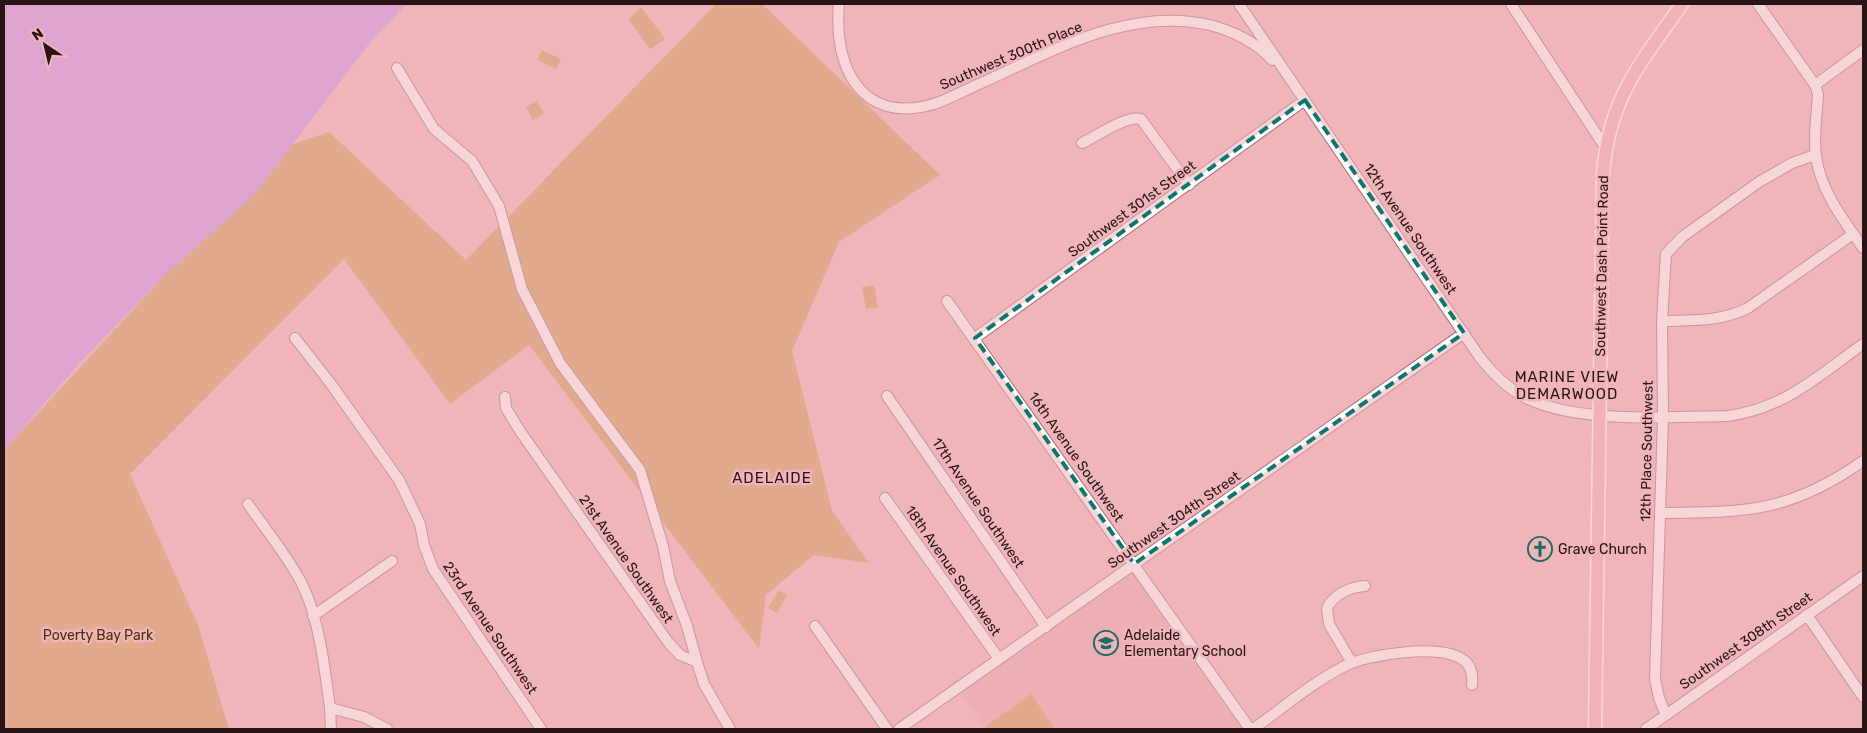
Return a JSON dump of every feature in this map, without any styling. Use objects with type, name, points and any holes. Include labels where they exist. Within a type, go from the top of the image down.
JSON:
[{"type":"main road","name":"Southwest Dash Point Road","points":[[1595,729],[1605,147],[1614,114],[1627,85],[1646,53],[1682,4]]},
{"type":"street","name":"Southwest 300th Place","points":[[839,4],[838,36],[841,56],[858,86],[867,96],[879,103],[897,108],[912,108],[934,104],[1046,53],[1089,36],[1123,26],[1164,20],[1181,20],[1221,28],[1239,36],[1269,56],[1288,77]]},
{"type":"street","name":"12th Avenue Southwest","points":[[1239,4],[1464,333],[1490,369],[1518,394],[1545,404],[1599,416],[1728,416],[1765,408],[1783,400],[1863,344]]},
{"type":"street","points":[[1511,4],[1605,147]]},
{"type":"street","points":[[1758,4],[1815,85],[1818,94],[1816,155],[1828,197],[1863,248]]},
{"type":"street","points":[[1815,85],[1863,50]]},
{"type":"street","points":[[397,68],[434,130],[472,161],[499,206],[522,289],[560,363],[640,470],[663,546],[670,581],[687,626],[704,684],[730,729]]},
{"type":"street","name":"Southwest 301st Street","points":[[975,338],[1305,100]]},
{"type":"street","points":[[1082,143],[1126,120],[1141,119],[1189,185]]},
{"type":"street","name":"12th Place Southwest","points":[[1666,715],[1659,698],[1655,679],[1663,417],[1662,321],[1665,263],[1670,247],[1759,182],[1792,163],[1816,155]]},
{"type":"street","points":[[1662,321],[1717,320],[1732,316],[1748,308],[1853,234]]},
{"type":"street","name":"16th Avenue Southwest","points":[[947,301],[1252,729]]},
{"type":"street","name":"Southwest 304th Street","points":[[899,729],[1464,333]]},
{"type":"street","name":"23rd Avenue Southwest","points":[[295,338],[331,384],[399,480],[420,524],[424,545],[433,569],[541,729]]},
{"type":"street","name":"17th Avenue Southwest","points":[[888,396],[1046,627]]},
{"type":"street","name":"21st Avenue Southwest","points":[[505,397],[506,408],[520,431],[668,642],[680,655],[697,662]]},
{"type":"street","points":[[1660,513],[1731,512],[1782,504],[1839,478],[1863,462]]},
{"type":"street","name":"18th Avenue Southwest","points":[[885,498],[999,659]]},
{"type":"street","points":[[248,504],[299,579],[313,616],[330,708],[331,729]]},
{"type":"street","points":[[313,616],[392,561]]},
{"type":"street","name":"Southwest 308th Street","points":[[1646,729],[1863,576]]},
{"type":"street","points":[[1352,663],[1327,616],[1328,607],[1337,596],[1353,588],[1365,586]]},
{"type":"street","points":[[1806,615],[1863,698]]},
{"type":"street","points":[[815,626],[887,729]]},
{"type":"street","points":[[1252,729],[1336,671],[1352,663],[1380,656],[1420,652],[1447,654],[1460,658],[1468,664],[1473,675],[1472,685]]},
{"type":"street","points":[[330,708],[364,718],[387,729]]},
{"type":"highlighted area","points":[[1305,100],[1464,333],[1134,564],[975,338]]},
{"type":"shaded area","points":[[4,4],[407,4],[372,40],[255,194],[163,277],[78,365],[4,450]]},
{"type":"shaded area","name":"Adelaide Elementary School","points":[[1134,564],[1245,729],[986,729],[957,688]]},
{"type":"green space","name":"Poverty Bay Park","points":[[716,4],[762,4],[940,175],[839,242],[792,351],[832,511],[869,563],[814,555],[766,595],[759,649],[529,345],[450,404],[344,259],[130,474],[198,625],[229,729],[4,729],[4,450],[163,277],[255,194],[293,144],[329,132],[466,260]]},
{"type":"green space","points":[[641,7],[664,37],[664,40],[650,49],[628,19]]},
{"type":"green space","points":[[542,50],[561,59],[556,69],[537,60]]},
{"type":"green space","points":[[536,101],[544,113],[533,120],[526,107]]},
{"type":"green space","points":[[874,285],[878,307],[866,309],[862,287]]},
{"type":"green space","points":[[779,590],[787,595],[777,613],[768,608]]},
{"type":"green space","points":[[1031,694],[1055,729],[986,729],[985,727]]},
{"type":"place","name":"Grave Church","points":[[1540,549]]},
{"type":"place","name":"Adelaide Elementary School","points":[[1106,643]]},
{"type":"district","name":"MARINE VIEW DEMARWOOD","points":[[1567,386]]},
{"type":"district","name":"ADELAIDE","points":[[772,478]]}]
